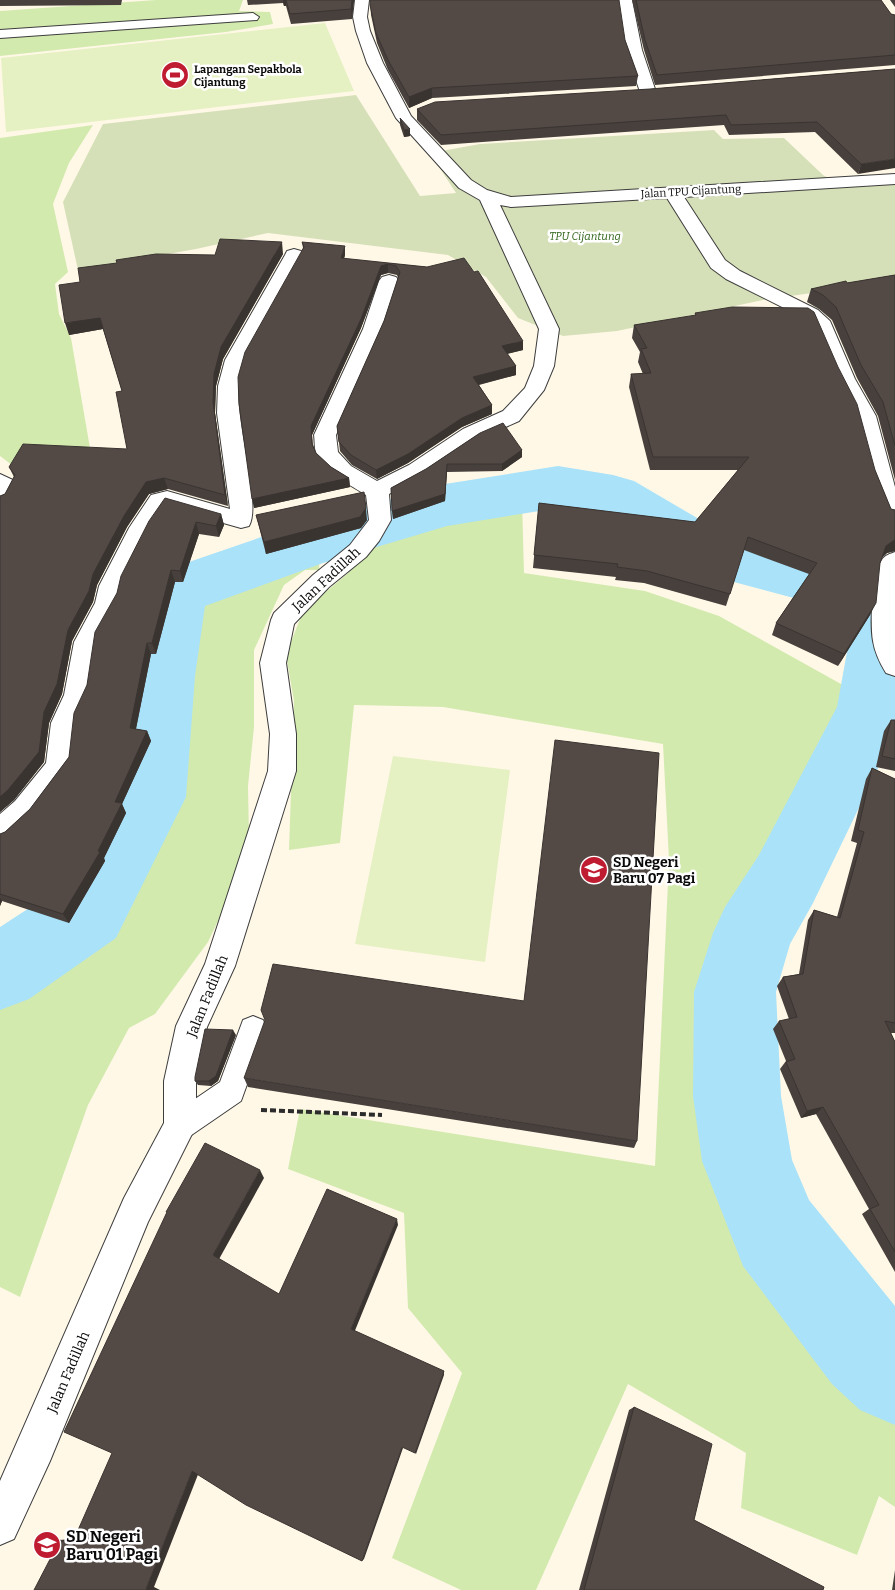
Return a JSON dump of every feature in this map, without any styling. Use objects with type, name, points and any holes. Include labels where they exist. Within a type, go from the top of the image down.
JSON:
[{"type":"street","points":[[349,497],[377,491],[417,470],[471,434],[511,416],[534,390],[544,366],[549,329],[488,198],[474,192],[465,184],[411,115],[375,63],[360,17],[362,0]]},
{"type":"street","points":[[625,0],[634,50],[648,92]]},
{"type":"street","points":[[629,94],[666,91]]},
{"type":"street","name":"Jalan TPU Cijantung","points":[[488,198],[511,202],[895,179]]},
{"type":"street","points":[[672,191],[718,264],[733,275],[811,314],[820,321],[845,379],[865,416],[882,482],[895,515]]},
{"type":"street","points":[[0,831],[24,809],[59,766],[64,723],[77,695],[86,642],[107,603],[111,586],[141,528],[159,501],[167,499],[250,518],[241,501],[228,413],[228,386],[235,360],[294,256]]},
{"type":"street","points":[[377,491],[343,471],[332,460],[327,454],[326,434],[374,329],[389,281]]},
{"type":"street","points":[[0,482],[7,486],[0,499]]},
{"type":"street","name":"Jalan Fadillah","points":[[0,1525],[36,1447],[136,1210],[180,1126],[180,1081],[192,1026],[220,966],[282,771],[284,734],[273,663],[283,620],[321,581],[358,551],[375,528],[377,491]]},
{"type":"street","points":[[895,561],[890,566],[884,601],[885,640],[890,658],[895,666]]},
{"type":"lane","points":[[0,34],[253,17]]},
{"type":"lane","points":[[180,1126],[231,1091],[253,1029]]},
{"type":"path","points":[[259,1110],[382,1115]]},
{"type":"green space","points":[[156,0],[243,0],[239,11],[270,12],[273,24],[226,32],[0,56],[0,11]]},
{"type":"green space","name":"Lapangan Sepakbola Cijantung","points":[[325,23],[354,91],[6,132],[1,58]]},
{"type":"green space","name":"TPU Cijantung","points":[[356,95],[420,196],[456,193],[430,153],[480,144],[714,130],[723,139],[784,138],[823,175],[845,187],[895,182],[895,281],[763,300],[617,331],[563,336],[518,318],[486,277],[448,255],[268,233],[196,249],[78,270],[63,202],[103,124]]},
{"type":"green space","points":[[93,125],[69,163],[53,204],[68,272],[55,284],[59,314],[71,338],[95,477],[25,475],[0,456],[0,138]]},
{"type":"green space","points":[[522,500],[524,573],[645,591],[719,616],[859,694],[806,801],[741,910],[711,1032],[731,1166],[803,1305],[895,1400],[895,1507],[879,1496],[857,1555],[741,1508],[746,1453],[628,1384],[536,1590],[461,1590],[392,1558],[462,1373],[408,1308],[404,1213],[288,1169],[300,1109],[655,1166],[669,860],[663,744],[443,707],[354,705],[340,843],[289,850],[294,701],[286,655],[303,611],[347,574],[378,532],[441,513]]},
{"type":"green space","points":[[320,548],[319,570],[305,570],[284,585],[254,650],[254,727],[248,786],[249,836],[225,906],[208,942],[155,1014],[129,1028],[88,1105],[20,1297],[0,1287],[0,992],[21,982],[85,937],[114,910],[147,847],[161,828],[178,788],[188,697],[185,654],[193,608],[262,572]]},
{"type":"green space","points":[[393,756],[510,770],[485,962],[355,944]]},
{"type":"building","points":[[286,0],[352,0],[351,9],[290,14]]},
{"type":"building","points":[[370,0],[619,0],[625,40],[638,76],[432,88],[409,97],[388,60],[376,33]]},
{"type":"building","points":[[636,0],[881,0],[891,14],[895,15],[895,55],[657,75],[645,40]]},
{"type":"building","points":[[895,69],[895,159],[861,164],[817,122],[731,125],[726,115],[441,135],[417,109],[435,102],[650,89]]},
{"type":"building","points":[[400,118],[410,129],[404,130]]},
{"type":"building","points":[[220,239],[282,242],[221,347],[214,374],[213,402],[225,495],[164,478],[146,482],[124,516],[93,574],[89,591],[68,630],[57,684],[44,712],[39,752],[0,797],[0,496],[5,494],[15,475],[9,467],[23,444],[127,449],[116,392],[122,391],[100,318],[65,323],[59,285],[80,282],[78,268],[117,263],[116,260],[156,254],[215,255]]},
{"type":"building","points":[[302,242],[345,246],[341,258],[427,267],[464,258],[474,272],[478,271],[523,341],[502,346],[516,366],[473,377],[492,405],[462,418],[408,454],[376,470],[351,455],[339,442],[337,426],[384,321],[400,272],[396,266],[388,264],[381,266],[361,319],[311,426],[312,444],[316,453],[331,467],[349,478],[252,499],[239,404],[238,377],[245,352],[304,247]]},
{"type":"building","points":[[895,275],[895,446],[883,402],[861,365],[836,307],[823,295],[811,289],[846,281],[847,283]]},
{"type":"building","points":[[732,307],[808,308],[814,312],[838,367],[857,404],[875,470],[891,509],[895,510],[895,540],[886,546],[880,563],[876,603],[844,654],[776,623],[817,563],[748,537],[730,594],[647,571],[617,567],[618,564],[534,555],[539,503],[695,522],[749,457],[653,457],[631,374],[651,373],[641,349],[647,348],[634,325]]},
{"type":"building","points":[[503,423],[522,450],[502,464],[447,464],[445,494],[392,511],[391,488],[426,469],[480,433]]},
{"type":"building","points":[[364,492],[366,508],[360,517],[264,542],[256,515]]},
{"type":"building","points":[[165,498],[221,514],[216,526],[196,522],[180,571],[171,570],[152,643],[147,643],[130,728],[147,731],[115,802],[122,803],[98,851],[100,852],[63,914],[0,894],[0,834],[5,832],[30,809],[69,757],[74,713],[87,685],[95,632],[117,593],[121,576],[149,521]]},
{"type":"building","points":[[891,720],[895,720],[895,759],[882,756]]},
{"type":"building","name":"SD Negeri Baru 07 Pagi","points":[[555,740],[659,753],[637,1141],[244,1078],[265,1020],[261,1010],[273,964],[524,1001]]},
{"type":"building","points":[[872,768],[895,779],[895,1023],[885,1021],[895,1042],[895,1252],[870,1209],[879,1205],[823,1107],[807,1111],[786,1062],[795,1059],[779,1021],[797,1017],[783,977],[803,974],[814,910],[840,918],[864,832],[858,830]]},
{"type":"building","points":[[205,1029],[233,1030],[216,1076],[209,1081],[195,1081],[195,1077]]},
{"type":"building","points":[[205,1143],[260,1170],[213,1255],[279,1294],[327,1189],[397,1219],[351,1329],[444,1371],[415,1453],[402,1447],[362,1561],[246,1505],[192,1471],[147,1590],[34,1590],[60,1540],[71,1546],[112,1453],[64,1432],[166,1212]]},
{"type":"building","points":[[634,1407],[712,1444],[694,1520],[824,1587],[823,1590],[584,1590]]},
{"type":"waterway","points":[[0,972],[88,913],[149,797],[161,676],[174,592],[301,547],[445,505],[558,487],[613,496],[682,538],[752,565],[824,582],[864,606],[879,630],[881,652],[872,708],[786,879],[753,933],[735,992],[737,1096],[747,1161],[776,1233],[867,1349],[895,1375]]},
{"type":"place","name":"Lapangan Sepakbola Cijantung","points":[[175,75]]},
{"type":"place","name":"SD Negeri Baru 07 Pagi","points":[[594,870]]},
{"type":"place","name":"SD Negeri Baru 01 Pagi","points":[[47,1545]]}]
